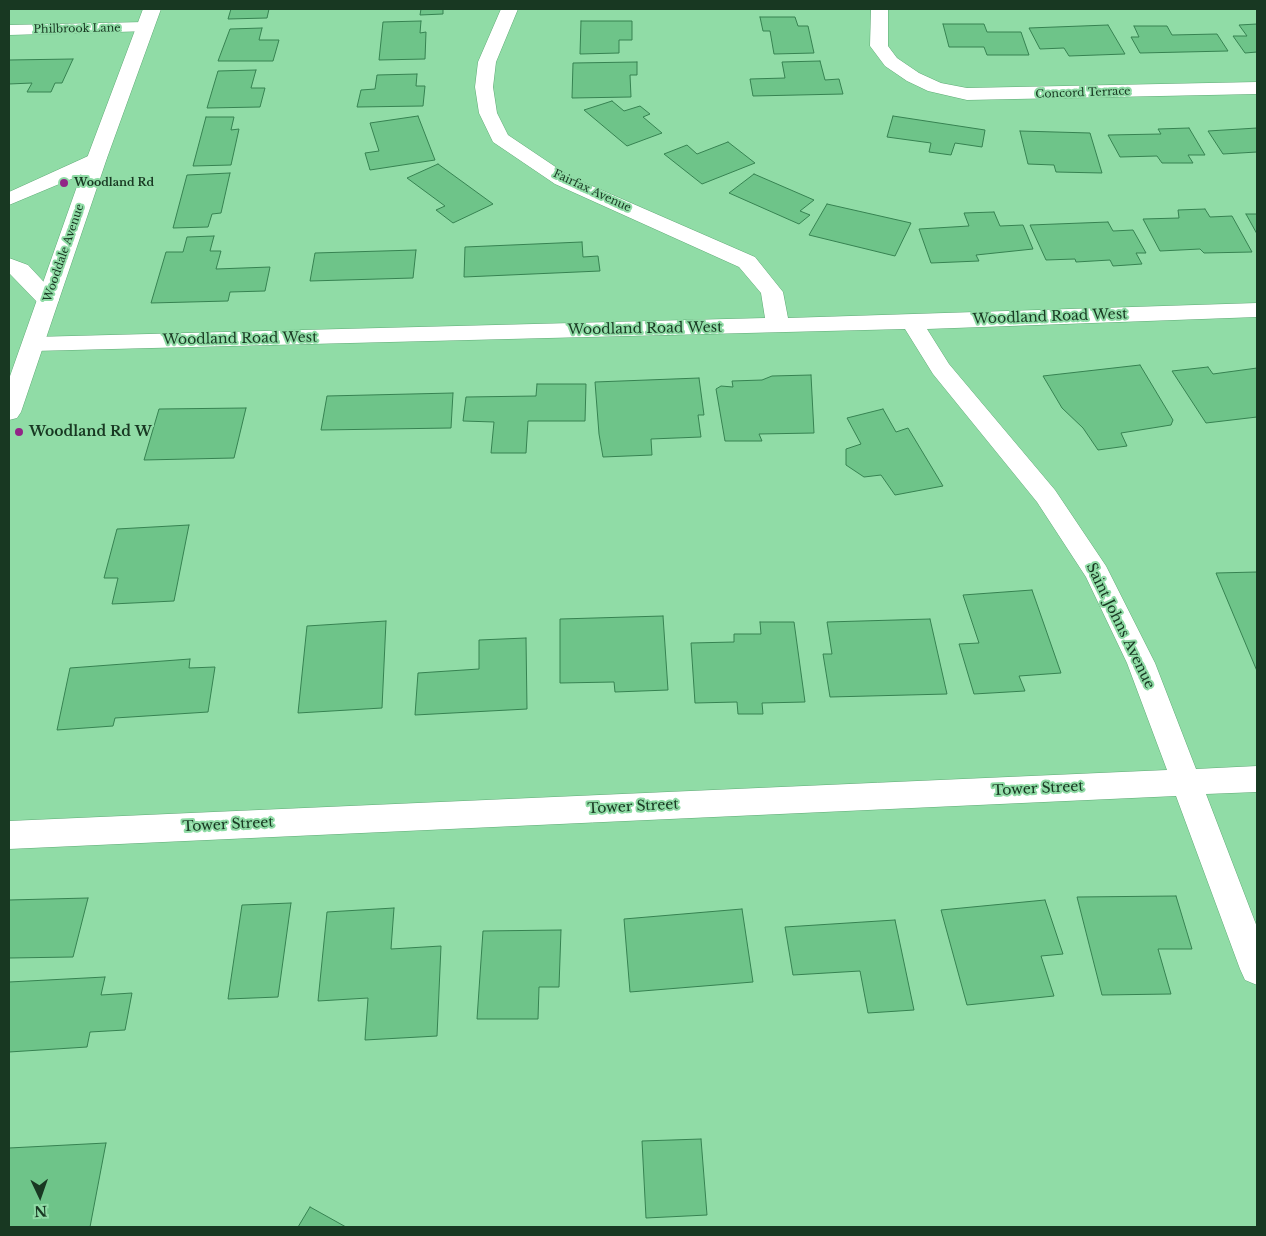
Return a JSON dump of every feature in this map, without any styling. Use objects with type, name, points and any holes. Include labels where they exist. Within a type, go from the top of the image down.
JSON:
[{"type":"street","name":"Fairfax Avenue","points":[[509,9],[487,62],[484,87],[488,113],[500,138],[562,180],[747,262],[772,292],[778,326]]},
{"type":"street","name":"Concord Terrace","points":[[880,9],[879,46],[891,62],[912,76],[935,87],[967,94],[1257,88]]},
{"type":"street","name":"Philbrook Lane","points":[[9,30],[148,18]]},
{"type":"street","name":"Wooddale Avenue","points":[[9,412],[97,158],[148,18]]},
{"type":"street","points":[[9,199],[69,173],[97,158]]},
{"type":"street","points":[[9,264],[20,270],[48,300]]},
{"type":"street","name":"Woodland Road West","points":[[33,344],[778,326],[1257,310]]},
{"type":"street","name":"Saint Johns Avenue","points":[[912,322],[941,369],[1046,496],[1098,573],[1141,663],[1257,969]]},
{"type":"street","name":"Tower Street","points":[[9,835],[1257,779]]},
{"type":"building","points":[[231,9],[269,9],[267,18],[228,19]]},
{"type":"building","points":[[421,9],[443,9],[443,14],[420,15]]},
{"type":"building","points":[[760,17],[795,17],[798,26],[808,26],[814,53],[774,54],[770,31],[763,31]]},
{"type":"building","points":[[421,21],[420,33],[426,32],[425,59],[379,60],[383,22]]},
{"type":"building","points":[[581,21],[632,21],[632,40],[619,40],[619,53],[580,54]]},
{"type":"building","points":[[943,24],[984,24],[987,32],[1021,32],[1029,55],[987,55],[984,47],[949,47]]},
{"type":"building","points":[[1257,24],[1257,52],[1245,53],[1233,36],[1247,36],[1239,25]]},
{"type":"building","points":[[1108,25],[1125,54],[1069,56],[1064,48],[1040,49],[1029,28]]},
{"type":"building","points":[[1134,26],[1167,26],[1172,35],[1217,34],[1228,51],[1140,53],[1131,37],[1139,37]]},
{"type":"building","points":[[262,28],[259,40],[279,40],[273,61],[218,61],[230,29]]},
{"type":"building","points":[[73,59],[62,83],[55,83],[51,92],[27,92],[32,83],[9,84],[9,60]]},
{"type":"building","points":[[820,61],[825,80],[839,79],[843,94],[753,96],[750,79],[785,78],[782,62]]},
{"type":"building","points":[[637,62],[637,75],[630,75],[631,97],[572,98],[573,63]]},
{"type":"building","points":[[256,70],[251,88],[265,88],[260,107],[207,108],[218,71]]},
{"type":"building","points":[[417,74],[416,86],[425,86],[423,106],[357,107],[361,90],[375,89],[377,75]]},
{"type":"building","points":[[612,101],[624,111],[640,106],[650,114],[643,117],[662,133],[627,146],[584,110]]},
{"type":"building","points":[[418,116],[435,160],[370,170],[365,153],[379,151],[370,123]]},
{"type":"building","points":[[893,116],[985,130],[982,147],[955,143],[951,155],[929,152],[931,143],[887,137]]},
{"type":"building","points":[[206,117],[234,117],[231,130],[239,129],[231,165],[193,166]]},
{"type":"building","points":[[1189,128],[1205,155],[1188,155],[1193,163],[1162,163],[1157,156],[1120,157],[1108,135],[1161,134],[1158,129]]},
{"type":"building","points":[[1257,128],[1257,152],[1223,154],[1208,131]]},
{"type":"building","points":[[1020,131],[1090,133],[1102,173],[1056,172],[1054,165],[1028,164]]},
{"type":"building","points":[[728,142],[755,163],[702,184],[664,154],[687,145],[697,154]]},
{"type":"building","points":[[438,164],[493,204],[453,223],[436,210],[445,206],[407,178]]},
{"type":"building","points":[[230,173],[221,213],[212,214],[208,227],[173,228],[187,175]]},
{"type":"building","points":[[754,174],[814,200],[800,211],[810,215],[799,224],[729,193]]},
{"type":"building","points":[[827,204],[911,223],[895,256],[809,235]]},
{"type":"building","points":[[1205,209],[1210,217],[1232,216],[1252,252],[1204,253],[1200,249],[1160,251],[1143,219],[1179,218],[1178,210]]},
{"type":"building","points":[[994,212],[1000,226],[1023,225],[1033,249],[976,255],[979,261],[931,263],[919,229],[969,226],[964,213]]},
{"type":"building","points":[[1246,214],[1257,214],[1257,234]]},
{"type":"building","points":[[1108,222],[1113,231],[1133,230],[1146,253],[1136,253],[1142,264],[1113,266],[1110,260],[1076,262],[1075,259],[1046,260],[1030,225]]},
{"type":"building","points":[[214,236],[210,251],[221,251],[216,269],[270,267],[265,291],[230,292],[228,301],[151,303],[166,252],[183,252],[187,237]]},
{"type":"building","points":[[582,242],[583,257],[598,256],[600,271],[464,277],[465,247]]},
{"type":"building","points":[[416,250],[413,278],[310,281],[315,253]]},
{"type":"building","points":[[1140,365],[1173,420],[1171,425],[1121,433],[1127,446],[1098,450],[1083,428],[1062,408],[1043,376]]},
{"type":"building","points":[[1208,367],[1213,374],[1257,368],[1257,417],[1206,423],[1172,371]]},
{"type":"building","points":[[811,375],[814,433],[759,434],[762,441],[725,441],[716,389],[721,386],[733,387],[732,381],[762,380],[772,376]]},
{"type":"building","points":[[699,378],[704,415],[698,415],[701,437],[651,439],[652,455],[603,457],[599,434],[595,382]]},
{"type":"building","points":[[537,384],[586,384],[585,421],[528,421],[526,453],[491,453],[494,422],[463,421],[466,397],[536,396]]},
{"type":"building","points":[[453,393],[451,428],[321,430],[327,396]]},
{"type":"building","points":[[246,408],[234,458],[144,460],[159,409]]},
{"type":"building","points":[[883,409],[896,432],[908,428],[943,486],[895,495],[881,475],[864,477],[846,465],[846,449],[861,444],[847,418]]},
{"type":"building","points":[[189,525],[174,601],[112,604],[118,578],[104,578],[117,529]]},
{"type":"building","points":[[1257,572],[1257,671],[1216,573]]},
{"type":"building","points":[[1032,590],[1061,673],[1019,676],[1025,691],[974,694],[959,644],[979,643],[963,595]]},
{"type":"building","points":[[663,616],[668,690],[615,692],[614,682],[560,683],[560,619]]},
{"type":"building","points":[[930,619],[947,694],[830,697],[823,654],[832,654],[827,622]]},
{"type":"building","points":[[386,621],[382,708],[298,713],[307,626]]},
{"type":"building","points":[[760,622],[794,622],[805,702],[762,703],[763,714],[738,714],[737,702],[695,703],[691,643],[734,642],[734,634],[761,634]]},
{"type":"building","points":[[526,638],[527,709],[415,715],[418,673],[479,669],[479,640]]},
{"type":"building","points":[[190,659],[189,668],[215,667],[208,712],[115,718],[113,726],[57,730],[70,668]]},
{"type":"building","points":[[1176,896],[1192,949],[1158,949],[1171,994],[1102,995],[1077,897]]},
{"type":"building","points":[[88,898],[73,957],[9,958],[9,900]]},
{"type":"building","points":[[1045,900],[1063,954],[1041,956],[1054,996],[967,1005],[941,910]]},
{"type":"building","points":[[291,903],[278,997],[228,999],[242,905]]},
{"type":"building","points":[[394,908],[391,949],[441,946],[437,1036],[365,1040],[368,998],[318,1001],[327,912]]},
{"type":"building","points":[[742,909],[753,982],[630,992],[624,919]]},
{"type":"building","points":[[895,920],[914,1010],[868,1013],[860,971],[793,975],[785,927]]},
{"type":"building","points":[[561,930],[559,987],[539,987],[538,1019],[477,1019],[483,931]]},
{"type":"building","points":[[105,977],[101,995],[132,993],[125,1030],[90,1032],[87,1047],[9,1052],[9,982]]},
{"type":"building","points":[[701,1139],[707,1215],[646,1218],[642,1141]]},
{"type":"building","points":[[106,1143],[90,1227],[9,1227],[9,1148]]},
{"type":"building","points":[[310,1207],[346,1227],[298,1227]]},
{"type":"place","name":"Woodland Rd","points":[[64,183]]},
{"type":"place","name":"Woodland Rd W","points":[[19,432]]}]
